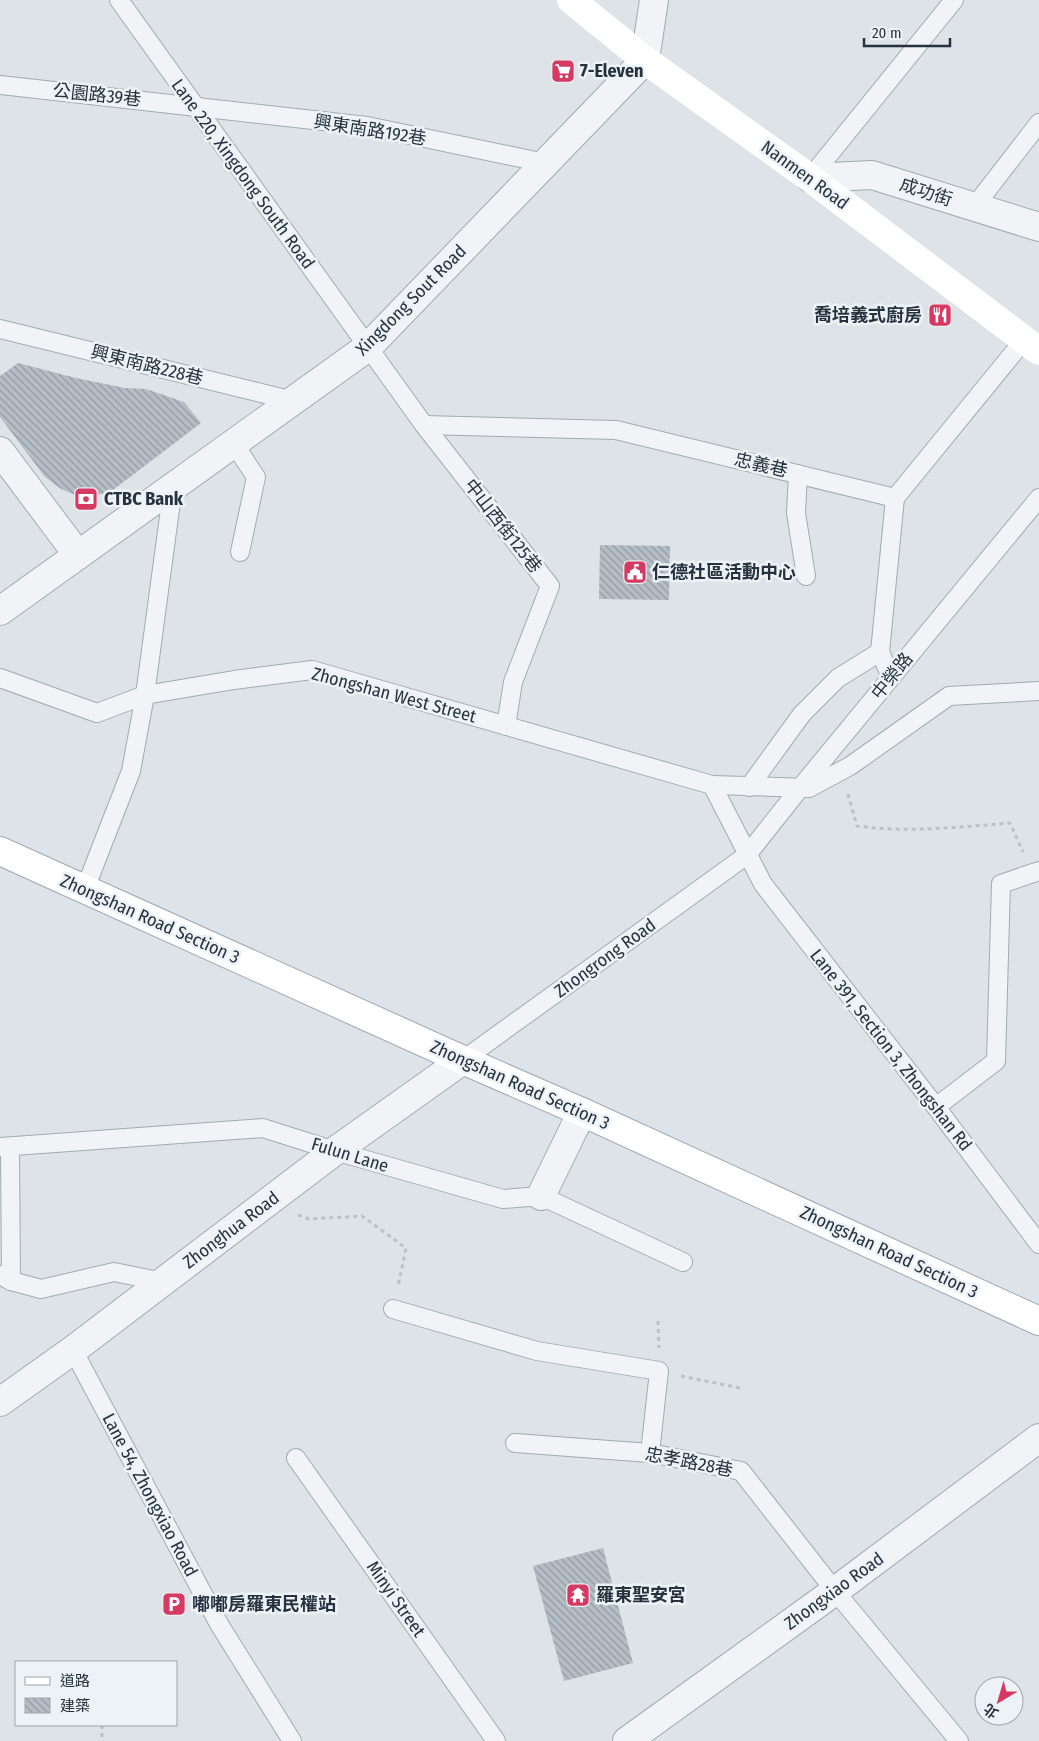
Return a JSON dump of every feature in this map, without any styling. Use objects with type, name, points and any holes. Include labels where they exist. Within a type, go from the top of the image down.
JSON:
[{"type":"main road","name":"Nanmen Road","points":[[571,0],[576,6],[645,60],[810,178],[1031,346]]},
{"type":"main road","name":"Zhongshan Road Section 3","points":[[0,851],[582,1112],[1039,1320]]},
{"type":"street","points":[[645,60],[654,0]]},
{"type":"street","name":"Xingdong Sout Road","points":[[0,612],[368,347],[645,60]]},
{"type":"street","name":"成功街","points":[[810,178],[872,175],[1039,227]]},
{"type":"street","points":[[0,451],[78,555]]},
{"type":"street","name":"Zhonghua Road","points":[[0,1402],[73,1350],[335,1152],[463,1060]]},
{"type":"street","points":[[542,1196],[582,1112]]},
{"type":"street","name":"Zhongxiao Road","points":[[627,1741],[835,1591],[1039,1438]]},
{"type":"lane","name":"Lane 220, Xingdong South Road","points":[[119,0],[368,347]]},
{"type":"lane","points":[[810,178],[954,0]]},
{"type":"lane","name":"公園路39巷","points":[[0,84],[195,106]]},
{"type":"lane","name":"興東南路192巷","points":[[195,106],[367,126],[545,163]]},
{"type":"lane","points":[[974,207],[1039,123]]},
{"type":"lane","name":"興東南路228巷","points":[[0,329],[294,401]]},
{"type":"lane","points":[[891,677],[880,652],[895,498],[1031,346]]},
{"type":"lane","name":"中山西街125巷","points":[[368,347],[424,425],[550,586],[513,682],[506,726]]},
{"type":"lane","name":"忠義巷","points":[[424,425],[616,430],[895,498]]},
{"type":"lane","points":[[234,444],[256,477],[240,552]]},
{"type":"lane","points":[[798,474],[796,513],[806,576]]},
{"type":"lane","points":[[84,889],[131,770],[145,695],[173,487]]},
{"type":"lane","name":"中榮路","points":[[747,855],[1039,498]]},
{"type":"lane","points":[[749,787],[802,714],[838,678],[880,652]]},
{"type":"lane","name":"Zhongshan West Street","points":[[0,678],[97,713],[145,695],[234,680],[312,670],[712,785],[800,788]]},
{"type":"lane","points":[[800,788],[809,788],[850,766],[949,696],[1039,691]]},
{"type":"lane","points":[[712,785],[747,855]]},
{"type":"lane","name":"Zhongrong Road","points":[[463,1060],[747,855]]},
{"type":"lane","name":"Lane 391, Section 3, Zhongshan Rd","points":[[747,855],[763,884],[936,1107],[1039,1244]]},
{"type":"lane","points":[[936,1107],[996,1061],[1001,884],[1036,872]]},
{"type":"lane","name":"Fulun Lane","points":[[5,1147],[263,1128],[335,1152],[503,1199],[542,1196],[683,1262]]},
{"type":"lane","points":[[5,1147],[6,1278],[40,1290],[114,1272],[163,1282]]},
{"type":"lane","points":[[393,1309],[537,1351],[659,1372],[650,1453]]},
{"type":"lane","name":"Lane 54, Zhongxiao Road","points":[[73,1350],[219,1624],[292,1741]]},
{"type":"lane","name":"忠孝路28巷","points":[[515,1443],[650,1453],[741,1471],[835,1591],[959,1741]]},
{"type":"lane","name":"Minyi Street","points":[[296,1458],[496,1741]]},
{"type":"path","points":[[841,771],[857,826],[886,830],[1010,823],[1036,872]]},
{"type":"path","points":[[267,1203],[309,1220],[362,1216],[406,1248],[393,1309]]},
{"type":"path","points":[[659,1372],[740,1388]]},
{"type":"path","points":[[102,1726],[102,1741]]},
{"type":"building","points":[[18,363],[125,388],[146,389],[184,402],[201,423],[109,493],[80,497],[61,489],[45,477],[0,417],[0,376]]},
{"type":"building","name":"仁德社區活動中心","points":[[600,545],[670,546],[669,600],[599,599]]},
{"type":"building","name":"羅東聖安宮","points":[[603,1548],[633,1663],[564,1681],[533,1566]]},
{"type":"place","name":"7-Eleven","points":[[563,71]]},
{"type":"place","name":"喬培義式廚房","points":[[940,315]]},
{"type":"place","name":"CTBC Bank","points":[[86,499]]},
{"type":"place","name":"仁德社區活動中心","points":[[635,572]]},
{"type":"place","name":"羅東聖安宮","points":[[578,1595]]},
{"type":"place","name":"嘟嘟房羅東民權站","points":[[174,1604]]}]
